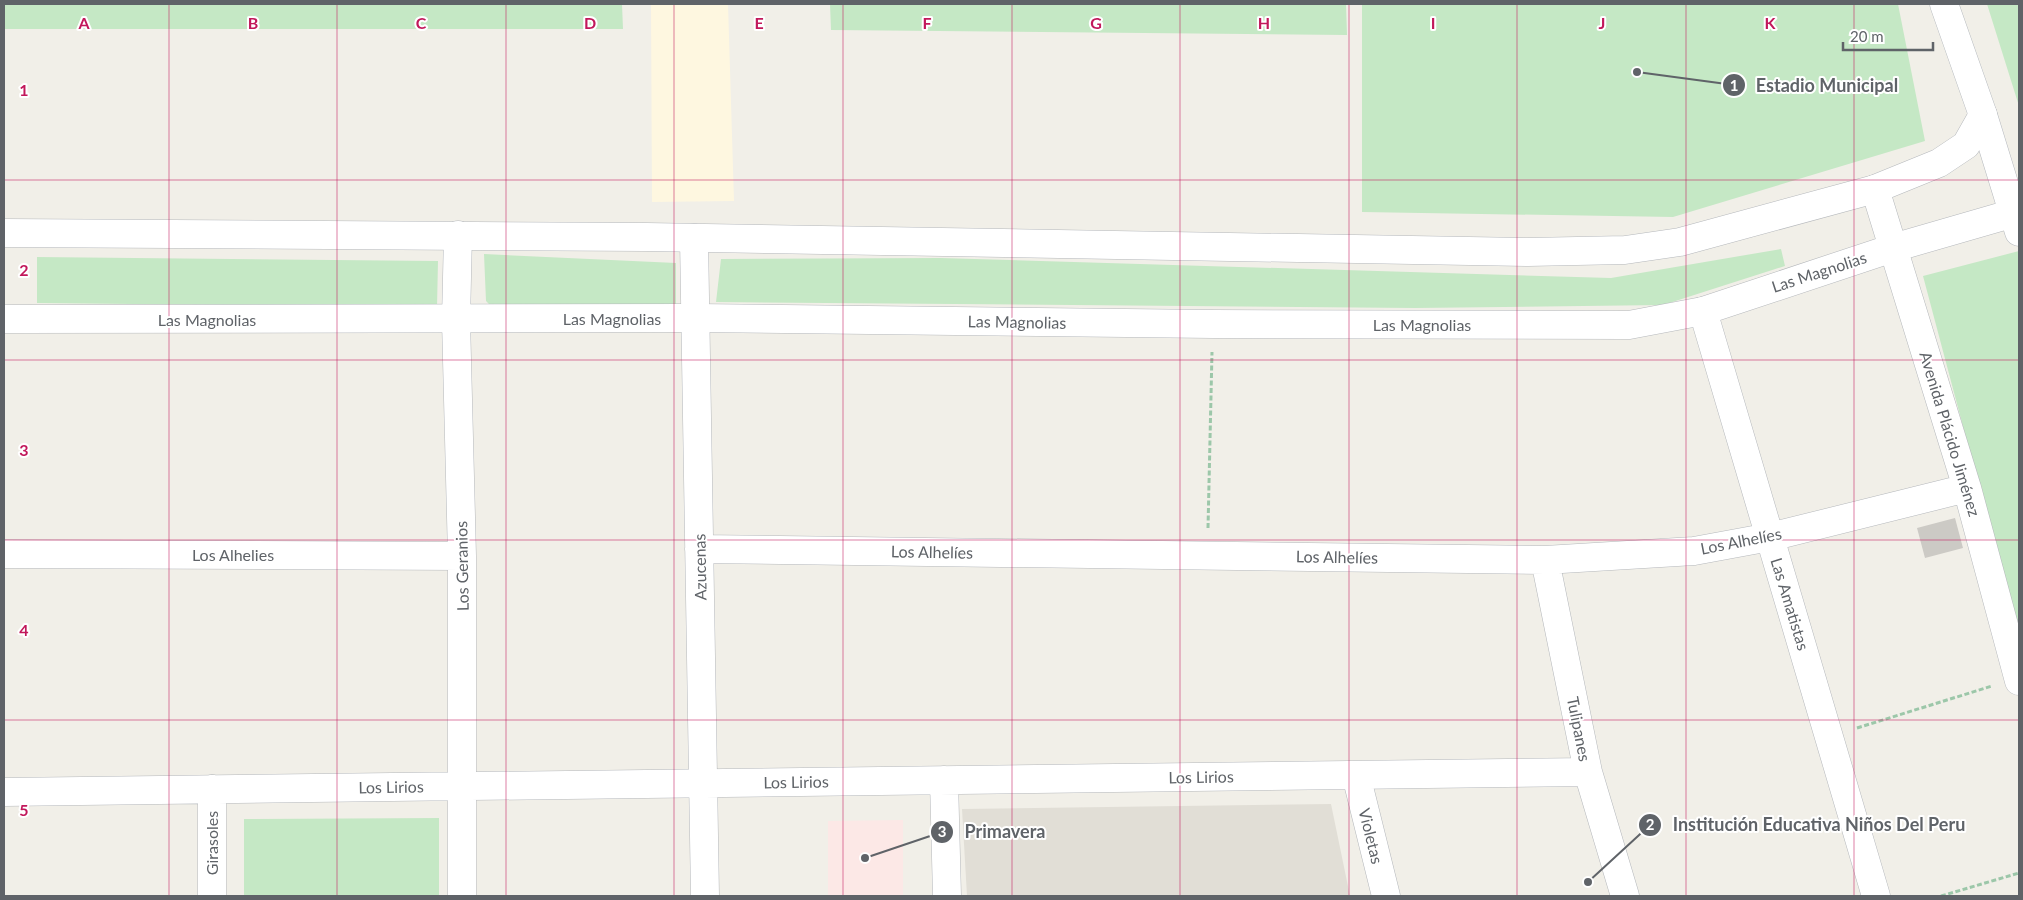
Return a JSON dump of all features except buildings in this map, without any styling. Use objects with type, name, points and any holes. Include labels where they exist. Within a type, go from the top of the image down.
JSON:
[{"type":"street","points":[[1944,4],[1983,115],[2017,222]]},
{"type":"street","points":[[4,233],[458,235],[1528,252],[1625,250],[1680,242],[1875,189],[1939,163],[1966,145],[1983,115]]},
{"type":"street","name":"Avenida Plácido Jiménez","points":[[1875,189],[1967,488],[2019,679]]},
{"type":"street","name":"Las Magnolias","points":[[4,319],[456,320],[696,318],[1592,326],[1650,322],[1703,311],[1893,248],[2017,222]]},
{"type":"street","name":"Los Geranios","points":[[458,235],[456,320],[462,556],[462,896]]},
{"type":"street","name":"Azucenas","points":[[694,238],[706,896]]},
{"type":"street","name":"Las Amatistas","points":[[1703,311],[1876,896]]},
{"type":"street","name":"Los Alhelíes","points":[[699,549],[1545,560],[1694,551],[1770,537],[1967,488]]},
{"type":"street","name":"Los Alhelies","points":[[4,554],[462,556]]},
{"type":"street","name":"Tulipanes","points":[[1545,560],[1588,772],[1625,896]]},
{"type":"street","name":"Los Lirios","points":[[4,792],[1588,772]]},
{"type":"street","name":"Violetas","points":[[1356,775],[1386,896]]},
{"type":"street","points":[[944,780],[947,896]]},
{"type":"street","name":"Girasoles","points":[[212,789],[212,896]]},
{"type":"path","points":[[1208,556],[1213,324]]},
{"type":"path","points":[[1829,737],[2019,679]]},
{"type":"path","points":[[1941,896],[2019,873]]},
{"type":"shaded area","points":[[651,4],[728,4],[734,201],[652,202]]},
{"type":"shaded area","points":[[1331,804],[1350,896],[967,896],[962,809]]},
{"type":"shaded area","points":[[903,820],[903,896],[828,896],[828,821]]},
{"type":"green space","points":[[4,4],[622,4],[623,29],[4,29]]},
{"type":"green space","points":[[830,4],[1346,4],[1347,35],[831,30]]},
{"type":"green space","points":[[1362,4],[1898,4],[1925,141],[1673,217],[1362,212]]},
{"type":"green space","points":[[1987,4],[2019,4],[2019,106]]},
{"type":"green space","points":[[1781,249],[1785,266],[1663,305],[1415,308],[716,302],[721,259],[940,258],[1611,278]]},
{"type":"green space","points":[[2019,251],[2019,637],[1923,276]]},
{"type":"green space","points":[[484,254],[676,263],[676,310],[491,306],[486,301]]},
{"type":"green space","points":[[37,257],[438,261],[437,307],[37,303]]},
{"type":"green space","points":[[439,818],[439,896],[244,896],[244,819]]},
{"type":"place","name":"Estadio Municipal","points":[[1637,72]]},
{"type":"place","name":"Primavera","points":[[865,858]]},
{"type":"place","name":"Institución Educativa Niños Del Peru","points":[[1588,882]]}]
